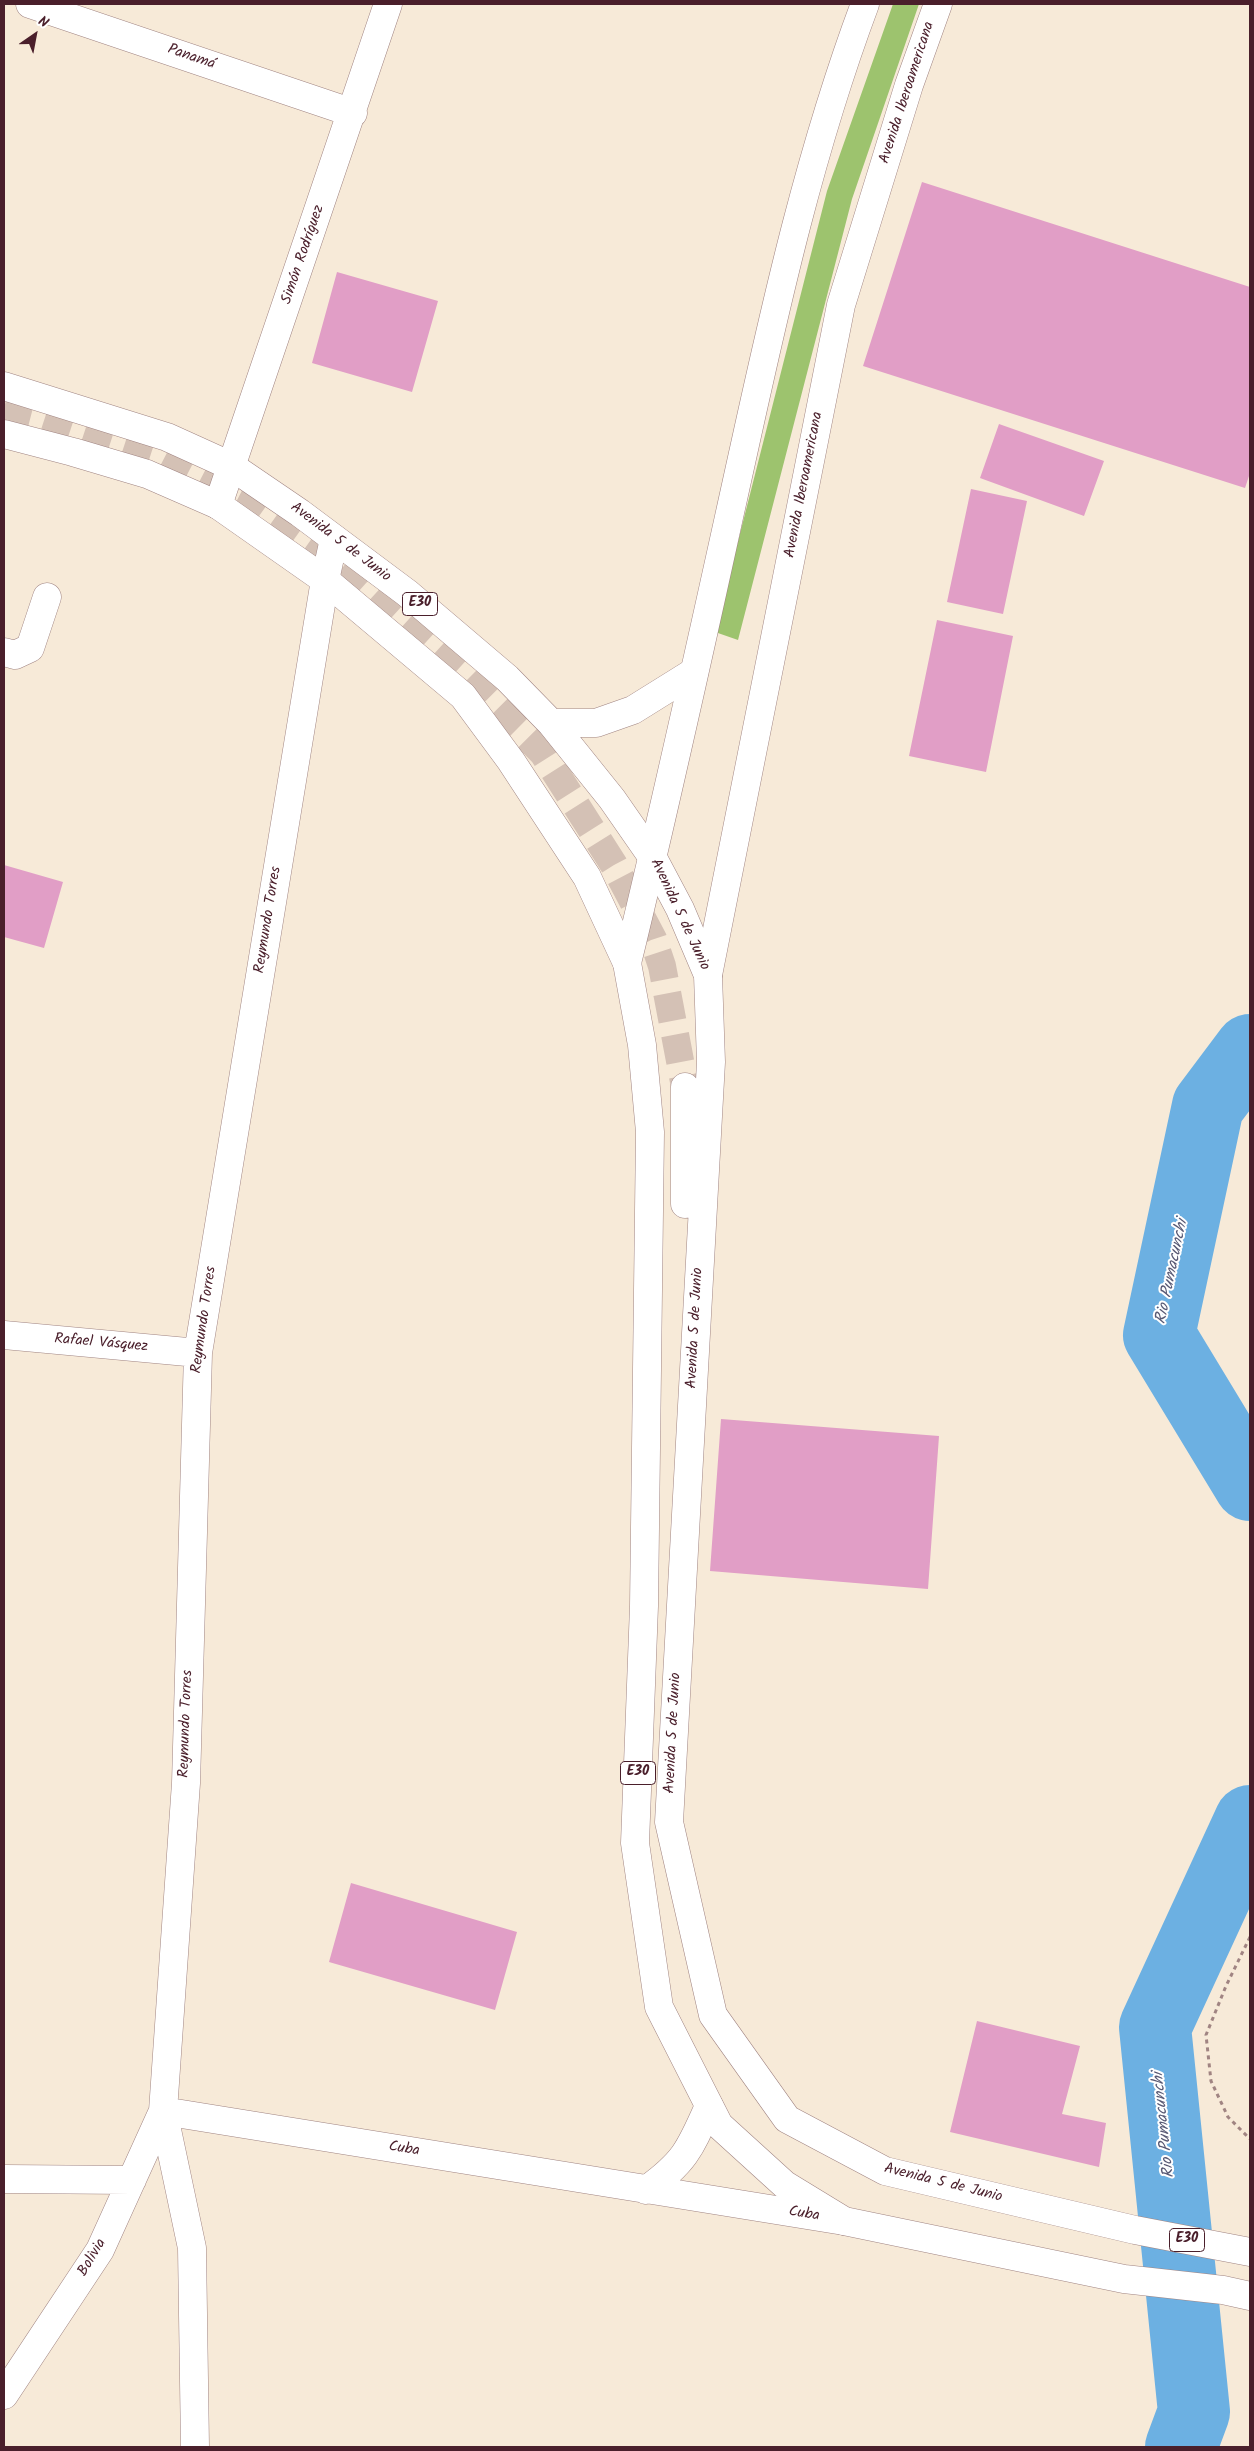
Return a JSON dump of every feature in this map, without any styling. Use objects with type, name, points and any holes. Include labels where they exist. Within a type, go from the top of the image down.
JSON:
[{"type":"street","name":"Panamá","points":[[30,4],[352,113]]},
{"type":"street","name":"Simón Rodríguez","points":[[218,505],[388,4]]},
{"type":"street","points":[[627,963],[653,858],[783,273],[845,57],[865,4]]},
{"type":"street","name":"Avenida Iberoamericana","points":[[708,975],[841,305],[909,84],[938,4]]},
{"type":"street","name":"Avenida 5 de Junio","points":[[4,386],[167,437],[231,466],[407,593],[508,678],[551,724],[612,799],[653,858],[680,909],[708,975],[711,1062],[669,1822],[713,2015],[787,2119],[885,2171],[1136,2230],[1244,2250]]},
{"type":"street","name":"E30","points":[[4,434],[147,474],[218,505],[325,580],[463,696],[511,761],[587,877],[627,963],[642,1045],[650,1132],[644,1606],[635,1843],[659,2007],[719,2125],[784,2185],[844,2222],[1124,2279],[1223,2290],[1250,2296]]},
{"type":"street","name":"Reymundo Torres","points":[[163,2110],[186,1783],[198,1353],[325,580],[334,539]]},
{"type":"street","points":[[4,652],[15,655],[30,648],[47,597]]},
{"type":"street","points":[[551,724],[596,723],[633,710],[694,672]]},
{"type":"street","points":[[685,1087],[686,1181],[672,1428],[686,1491]]},
{"type":"street","name":"Rafael Vásquez","points":[[4,1335],[198,1353]]},
{"type":"street","points":[[644,1606],[680,1604]]},
{"type":"street","points":[[646,2190],[681,2162],[691,2146],[709,2106]]},
{"type":"street","points":[[163,2110],[192,2248],[195,2447]]},
{"type":"street","name":"Bolivia","points":[[4,2395],[100,2250],[163,2110]]},
{"type":"street","name":"Cuba","points":[[163,2110],[844,2222]]},
{"type":"street","points":[[4,2179],[132,2180]]},
{"type":"path","points":[[1250,1937],[1226,1986],[1206,2035],[1210,2081],[1228,2117],[1250,2139]]},
{"type":"green space","points":[[893,4],[919,4],[852,199],[738,640],[715,632],[827,191]]},
{"type":"building","points":[[922,182],[1250,287],[1250,473],[1245,488],[863,366]]},
{"type":"building","points":[[337,272],[438,301],[412,392],[312,363]]},
{"type":"building","points":[[999,424],[1104,461],[1084,516],[980,478]]},
{"type":"building","points":[[971,489],[1027,501],[1003,614],[947,602]]},
{"type":"building","points":[[937,620],[1013,636],[986,772],[909,756]]},
{"type":"building","points":[[4,865],[63,882],[44,948],[4,937]]},
{"type":"building","points":[[721,1419],[939,1436],[928,1589],[710,1571]]},
{"type":"building","points":[[351,1883],[517,1932],[495,2010],[329,1962]]},
{"type":"building","points":[[977,2021],[1080,2046],[1062,2114],[1106,2123],[1099,2167],[950,2132]]},
{"type":"waterway","name":"Rio Pumacunchi","points":[[1250,1050],[1208,1106],[1159,1335],[1250,1485]]},
{"type":"waterway","name":"Rio Pumacunchi","points":[[1181,2447],[1194,2412],[1155,2027],[1250,1821]]},
{"type":"tunnel","points":[[4,408],[43,418],[163,457],[258,506],[354,574],[462,672],[543,753],[614,865],[653,939],[662,966],[685,1087]]}]
